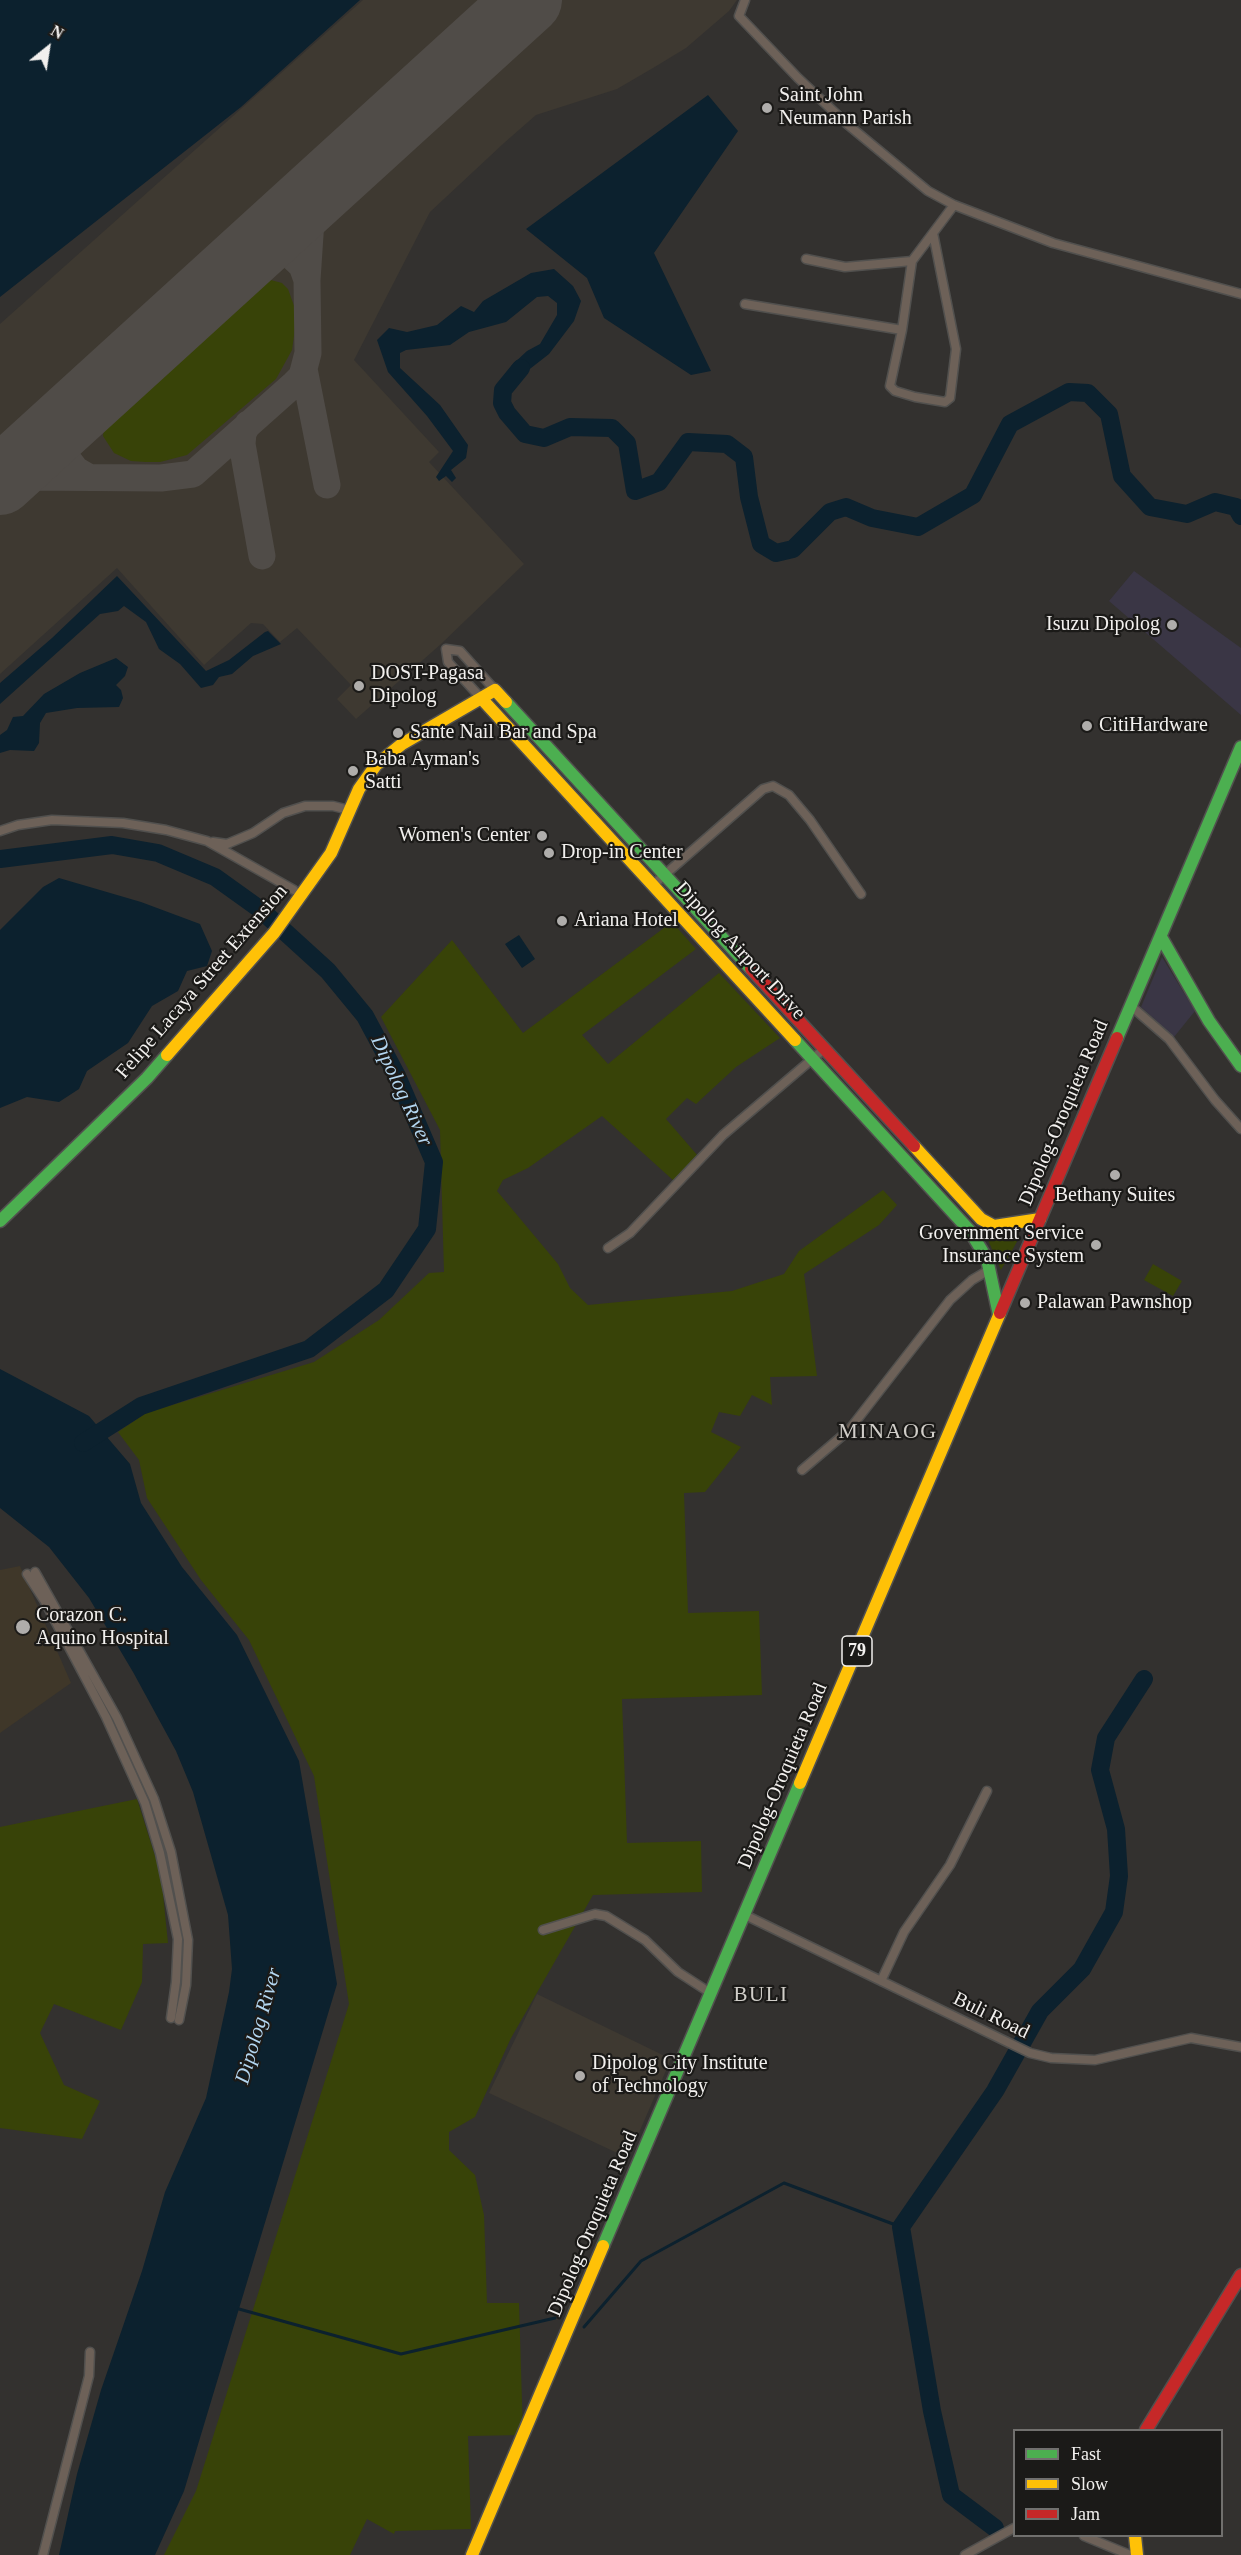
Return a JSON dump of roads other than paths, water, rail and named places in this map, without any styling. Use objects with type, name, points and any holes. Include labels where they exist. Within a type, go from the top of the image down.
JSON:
[{"type":"main road","name":"Felipe Lacaya Street Extension","points":[[0,1221],[147,1078],[274,933],[331,853],[367,777],[388,754],[495,690]]},
{"type":"main road","name":"Dipolog Airport Drive","points":[[495,690],[981,1219]]},
{"type":"main road","name":"Dipolog Airport Drive","points":[[481,698],[970,1230],[982,1248],[990,1269],[999,1315]]},
{"type":"main road","name":"Dipolog-Oroquieta Road","points":[[472,2555],[1241,747]]},
{"type":"main road","points":[[1161,937],[1209,1021],[1241,1065]]},
{"type":"main road","points":[[970,1230],[981,1219],[994,1226],[1040,1220]]},
{"type":"main road","points":[[1147,2429],[1241,2275]]},
{"type":"main road","points":[[1135,2537],[1137,2555]]},
{"type":"street","points":[[745,0],[739,16],[798,78],[883,154],[928,190],[954,205],[1053,243],[1241,294]]},
{"type":"street","points":[[933,233],[956,349],[948,401],[915,396],[891,388],[912,261],[933,233],[954,205]]},
{"type":"street","points":[[806,259],[845,267],[912,261]]},
{"type":"street","points":[[745,304],[902,330]]},
{"type":"street","points":[[481,698],[448,662],[446,649],[460,651],[495,690]]},
{"type":"street","points":[[653,885],[763,789],[773,786],[789,795],[810,820],[861,894]]},
{"type":"street","points":[[0,831],[33,822],[78,820],[166,830],[227,844],[253,833],[283,813],[305,806],[333,806],[350,810]]},
{"type":"street","points":[[207,841],[294,890]]},
{"type":"street","points":[[1131,1006],[1169,1039],[1215,1100],[1241,1129]]},
{"type":"street","points":[[608,1248],[640,1223],[717,1140],[824,1049]]},
{"type":"street","points":[[802,1470],[849,1430],[950,1300],[972,1280],[990,1269]]},
{"type":"street","points":[[31,1573],[117,1718],[154,1799],[171,1852],[188,1940],[186,1985],[175,2019]]},
{"type":"street","points":[[881,1981],[904,1932],[950,1865],[987,1791]]},
{"type":"street","points":[[543,1930],[601,1914],[645,1940],[671,1966],[712,1994]]},
{"type":"street","name":"Buli Road","points":[[745,1915],[1030,2053],[1051,2058],[1095,2060],[1191,2038],[1241,2047]]},
{"type":"street","points":[[42,2555],[89,2376],[90,2352]]},
{"type":"street","points":[[965,2555],[1013,2529]]},
{"type":"street","points":[[1089,2537],[1130,2555]]},
{"type":"water","points":[[0,0],[360,0],[241,107],[0,297]]},
{"type":"water","points":[[708,95],[738,131],[654,253],[711,371],[691,375],[604,318],[587,278],[526,229]]},
{"type":"water","points":[[554,269],[573,286],[581,301],[574,321],[549,354],[517,379],[509,392],[504,379],[512,365],[527,351],[540,344],[557,315],[557,303],[548,296],[537,297],[506,322],[469,332],[450,345],[406,350],[400,353],[400,368],[440,405],[468,445],[466,458],[451,470],[456,478],[452,482],[446,476],[439,481],[436,477],[453,451],[427,416],[388,372],[377,340],[389,328],[407,332],[437,325],[461,306],[474,312],[483,301],[531,273]]},
{"type":"water","points":[[117,576],[206,671],[229,660],[265,632],[268,631],[281,644],[253,656],[232,674],[219,677],[213,685],[201,688],[180,664],[159,649],[146,622],[124,606],[118,611],[100,614],[0,704],[0,683],[52,638]]},
{"type":"water","points":[[116,658],[128,667],[125,676],[116,685],[121,690],[123,698],[119,707],[77,708],[46,713],[40,723],[39,743],[34,751],[10,750],[0,753],[0,735],[7,730],[13,717],[23,716],[44,694],[80,673]]},
{"type":"water","points":[[59,878],[141,902],[200,924],[212,951],[207,966],[187,971],[178,991],[152,1006],[128,1043],[87,1071],[79,1089],[59,1102],[27,1097],[0,1108],[0,930],[43,887]]},
{"type":"water","points":[[519,935],[535,959],[522,968],[505,944]]},
{"type":"water","points":[[0,1369],[89,1416],[130,1464],[141,1503],[182,1567],[237,1635],[299,1761],[337,1984],[184,2491],[155,2555],[59,2555],[77,2474],[101,2390],[142,2271],[165,2192],[206,2098],[232,1969],[228,1915],[193,1792],[176,1751],[133,1672],[89,1598],[49,1547],[0,1508]]},
{"type":"waterway","points":[[521,368],[503,390],[502,403],[507,413],[525,434],[544,438],[570,427],[612,428],[627,443],[635,491],[659,482],[688,442],[727,444],[744,457],[749,497],[761,544],[776,553],[793,549],[830,512],[846,507],[872,518],[918,527],[973,495],[1010,424],[1069,392],[1088,393],[1109,414],[1122,476],[1150,507],[1187,514],[1215,502],[1236,507],[1241,516]]},
{"type":"waterway","name":"Dipolog River","points":[[0,859],[112,845],[158,853],[215,877],[261,910],[328,971],[365,1016],[397,1076],[434,1162],[427,1229],[386,1290],[309,1349],[141,1406],[83,1443]]},
{"type":"waterway","points":[[995,2528],[951,2495],[932,2411],[901,2227],[995,2091],[1040,2011],[1082,1969],[1114,1912],[1119,1876],[1116,1829],[1100,1770],[1106,1738],[1144,1679]]},
{"type":"waterway","points":[[584,2327],[641,2261],[784,2183],[901,2227]]},
{"type":"waterway","points":[[239,2309],[401,2354],[555,2318]]},
{"type":"place","name":"Saint John Neumann Parish","points":[[767,108]]},
{"type":"place","name":"Isuzu Dipolog","points":[[1172,625]]},
{"type":"place","name":"DOST-Pagasa Dipolog","points":[[359,686]]},
{"type":"place","name":"CitiHardware","points":[[1087,726]]},
{"type":"place","name":"Sante Nail Bar and Spa","points":[[398,733]]},
{"type":"place","name":"Baba Ayman's Satti","points":[[353,771]]},
{"type":"place","name":"Women's Center","points":[[542,836]]},
{"type":"place","name":"Drop-in Center","points":[[549,853]]},
{"type":"place","name":"Ariana Hotel","points":[[562,921]]},
{"type":"place","name":"Bethany Suites","points":[[1115,1175]]},
{"type":"place","name":"Government Service Insurance System","points":[[1096,1245]]},
{"type":"place","name":"Palawan Pawnshop","points":[[1025,1303]]},
{"type":"place","name":"Corazon C. Aquino Hospital","points":[[23,1627]]},
{"type":"place","name":"Dipolog City Institute of Technology","points":[[580,2076]]},
{"type":"district","name":"MINAOG","points":[[888,1432]]},
{"type":"district","name":"BULI","points":[[761,1995]]}]
